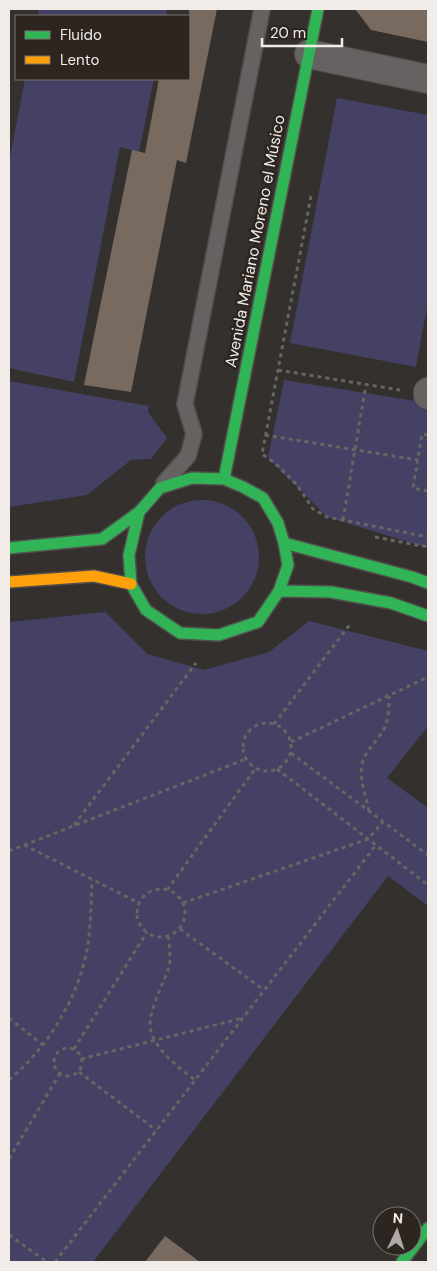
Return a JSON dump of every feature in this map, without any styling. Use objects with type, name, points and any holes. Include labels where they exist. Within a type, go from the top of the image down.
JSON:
[{"type":"street","name":"Avenida Mariano Moreno el Músico","points":[[224,479],[318,9]]},
{"type":"street","points":[[309,54],[428,79]]},
{"type":"street","points":[[9,548],[102,539],[139,512],[160,488],[192,478],[224,479],[263,498],[278,523],[284,543],[288,565],[280,591],[258,622],[219,635],[180,633],[146,610],[130,584],[128,554],[139,512]]},
{"type":"street","points":[[284,543],[428,583]]},
{"type":"street","points":[[9,582],[94,576],[130,584]]},
{"type":"street","points":[[280,591],[331,592],[391,603],[428,616]]},
{"type":"street","points":[[402,1262],[428,1228]]},
{"type":"lane","points":[[160,488],[188,456],[194,434],[184,404],[262,9]]},
{"type":"path","points":[[312,190],[262,454],[276,464],[297,485],[313,509],[327,517],[428,537]]},
{"type":"path","points":[[278,370],[428,393]]},
{"type":"path","points":[[343,520],[366,385]]},
{"type":"path","points":[[265,434],[418,460]]},
{"type":"path","points":[[428,435],[422,434],[413,488],[428,491]]},
{"type":"path","points":[[274,724],[354,618]]},
{"type":"path","points":[[74,826],[196,664]]},
{"type":"path","points":[[291,742],[428,677]]},
{"type":"path","points":[[369,812],[361,777],[362,763],[385,727],[389,712],[389,696]]},
{"type":"path","points":[[267,722],[278,725],[286,732],[291,742],[291,753],[286,762],[277,769],[266,772],[256,769],[247,762],[242,752],[242,741],[248,731],[256,724],[267,722]]},
{"type":"path","points":[[291,753],[428,856]]},
{"type":"path","points":[[9,851],[246,759]]},
{"type":"path","points":[[167,890],[256,769]]},
{"type":"path","points":[[277,769],[428,885]]},
{"type":"path","points":[[183,903],[368,839],[383,822]]},
{"type":"path","points":[[24,845],[139,903]]},
{"type":"path","points":[[55,1262],[376,845]]},
{"type":"path","points":[[9,1080],[37,1052],[58,1024],[68,1003],[87,950],[92,880]]},
{"type":"path","points":[[161,888],[167,890],[172,891],[180,898],[185,908],[185,919],[180,928],[168,936],[150,935],[141,928],[136,918],[137,907],[142,897],[150,890],[161,888]]},
{"type":"path","points":[[180,928],[264,990]]},
{"type":"path","points":[[74,1049],[147,932]]},
{"type":"path","points":[[168,936],[170,959],[167,973],[151,1014],[150,1026],[155,1040],[164,1054],[195,1080]]},
{"type":"path","points":[[9,1018],[43,1044]]},
{"type":"path","points":[[81,1059],[243,1018]]},
{"type":"path","points":[[65,1049],[74,1049],[81,1055],[81,1059],[83,1064],[79,1072],[72,1076],[63,1076],[56,1070],[54,1061],[58,1053],[65,1049]]},
{"type":"path","points":[[79,1072],[156,1130]]},
{"type":"path","points":[[9,1158],[60,1073]]},
{"type":"path","points":[[9,1235],[48,1262]]},
{"type":"shaded area","points":[[39,9],[167,9],[166,15],[38,15]]},
{"type":"shaded area","points":[[25,80],[154,80],[139,152],[120,147],[74,382],[9,368],[9,162]]},
{"type":"shaded area","points":[[337,98],[428,115],[428,302],[416,367],[290,343]]},
{"type":"shaded area","points":[[284,380],[428,403],[428,548],[327,517],[268,458]]},
{"type":"shaded area","points":[[9,381],[149,406],[148,412],[167,438],[151,459],[131,460],[87,495],[9,507]]},
{"type":"shaded area","points":[[202,500],[224,504],[243,516],[255,535],[259,557],[255,579],[243,598],[224,610],[202,614],[180,610],[161,598],[149,579],[145,557],[149,535],[161,516],[180,504]]},
{"type":"shaded area","points":[[105,612],[147,654],[204,670],[269,652],[309,621],[428,651],[428,726],[387,778],[428,808],[428,906],[388,876],[93,1262],[9,1262],[9,622]]},
{"type":"building","points":[[189,9],[217,9],[186,163],[177,160],[131,392],[84,385],[132,150],[145,153],[159,80],[190,80]]},
{"type":"building","points":[[355,9],[428,9],[428,42],[371,30]]},
{"type":"building","points":[[165,1236],[200,1262],[145,1262]]},
{"type":"traffic: fast","points":[[224,479],[318,9]]},
{"type":"traffic: fast","points":[[192,478],[224,479],[263,498],[278,523],[288,565],[279,591],[258,622],[219,635],[180,633],[146,610],[131,584],[129,555],[139,512],[160,488],[192,478]]},
{"type":"traffic: fast","points":[[9,548],[102,539],[139,512]]},
{"type":"traffic: fast","points":[[284,543],[428,583]]},
{"type":"traffic: fast","points":[[279,591],[331,592],[391,603],[428,616]]},
{"type":"traffic: fast","points":[[402,1262],[428,1228]]},
{"type":"traffic: slow","points":[[9,582],[94,576],[131,584]]}]
